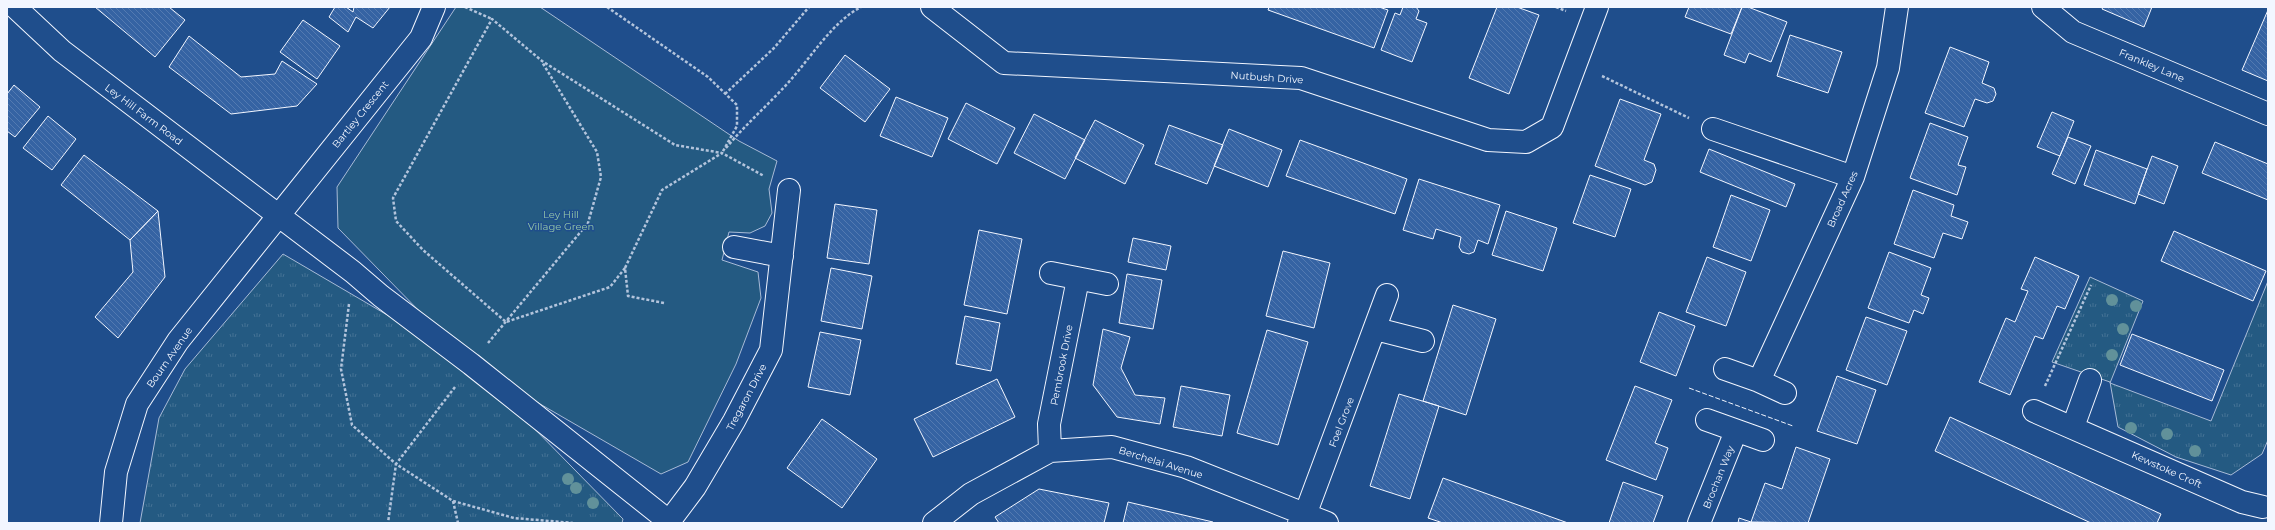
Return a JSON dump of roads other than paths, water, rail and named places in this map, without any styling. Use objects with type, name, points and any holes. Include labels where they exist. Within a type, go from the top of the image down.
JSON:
[{"type":"street","name":"Ley Hill Farm Road","points":[[15,7],[62,51],[353,272],[381,296],[471,364],[669,523]]},
{"type":"street","name":"Bartley Crescent","points":[[278,215],[421,38],[434,7]]},
{"type":"street","name":"Nutbush Drive","points":[[932,7],[1004,63],[1301,78],[1488,140],[1526,142],[1552,127],[1597,7]]},
{"type":"street","name":"Broad Acres","points":[[1759,381],[1853,177],[1888,68],[1897,7]]},
{"type":"street","name":"Frankley Lane","points":[[2043,7],[2073,32],[2268,114]]},
{"type":"street","points":[[1713,129],[1853,177]]},
{"type":"street","name":"Tregaron Drive","points":[[669,523],[695,487],[734,421],[771,350],[789,190]]},
{"type":"street","name":"Bourn Avenue","points":[[111,523],[116,472],[137,404],[178,341],[278,215]]},
{"type":"street","points":[[734,247],[782,256]]},
{"type":"street","points":[[1051,273],[1078,280],[1107,284]]},
{"type":"street","name":"Pembrook Drive","points":[[1050,451],[1049,424],[1078,280]]},
{"type":"street","name":"Foel Grove","points":[[1302,519],[1376,329],[1387,295]]},
{"type":"street","points":[[1376,329],[1423,341]]},
{"type":"street","points":[[1725,369],[1759,381],[1784,394]]},
{"type":"street","points":[[2073,428],[2090,380]]},
{"type":"street","name":"Kewstoke Croft","points":[[2034,410],[2242,502],[2263,509]]},
{"type":"street","points":[[1707,420],[1763,440]]},
{"type":"street","name":"Brochan Way","points":[[1699,523],[1736,431]]},
{"type":"street","name":"Berchelai Avenue","points":[[934,523],[971,494],[1050,451],[1112,447],[1186,467],[1302,519],[1327,523]]},
{"type":"park label","name":"Ley Hill Village Green","points":[[561,220]]}]
